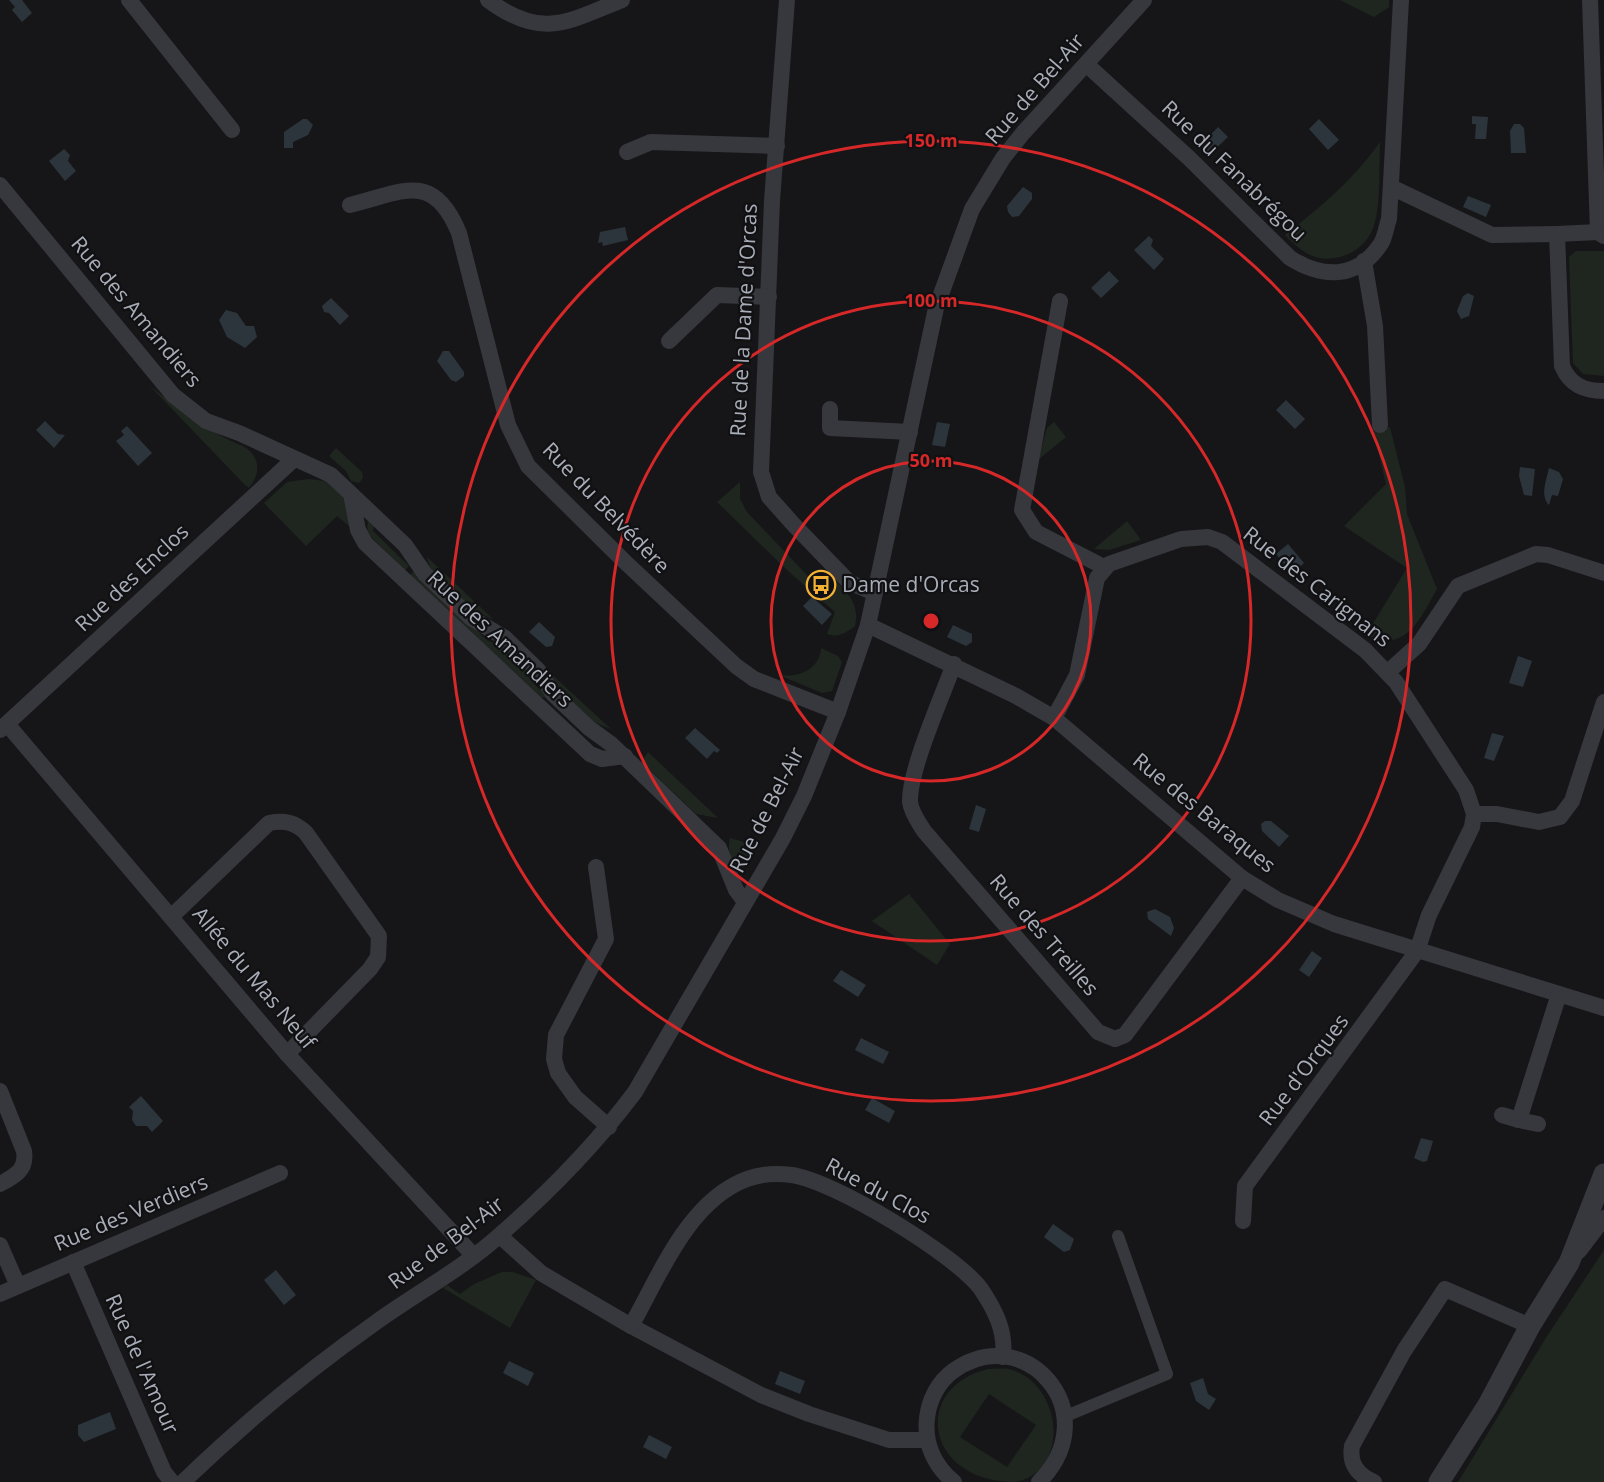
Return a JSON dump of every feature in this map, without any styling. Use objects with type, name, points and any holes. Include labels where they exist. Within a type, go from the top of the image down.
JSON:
[{"type":"street","points":[[129,0],[232,130]]},
{"type":"street","points":[[488,0],[520,20],[548,25],[574,20],[622,0]]},
{"type":"street","name":"Rue de la Dame d'Orcas","points":[[787,0],[772,201],[760,460],[764,486],[777,506],[849,582],[874,593]]},
{"type":"street","name":"Rue de Bel-Air","points":[[183,1482],[244,1424],[373,1324],[500,1236],[609,1127],[635,1092],[804,796],[838,712],[868,625],[936,308],[972,209],[1014,144],[1144,0]]},
{"type":"street","name":"Rue du Fanabrégou","points":[[1086,64],[1191,159],[1290,258],[1308,269],[1324,273],[1344,272],[1364,261],[1381,244],[1389,219],[1401,0]]},
{"type":"street","points":[[1391,187],[1492,235],[1601,234],[1590,0]]},
{"type":"street","points":[[627,152],[651,141],[777,146]]},
{"type":"street","name":"Rue des Amandiers","points":[[0,185],[173,395],[206,422],[331,475],[405,545],[425,574],[471,618],[505,638],[538,670],[553,694],[625,756],[719,848],[736,890],[745,902]]},
{"type":"street","name":"Rue du Belvédère","points":[[350,205],[414,190],[428,191],[435,195],[447,209],[459,233],[508,425],[528,466],[623,560],[736,666],[754,679],[838,712]]},
{"type":"street","points":[[1557,234],[1562,366],[1571,382],[1586,389],[1604,391]]},
{"type":"street","points":[[1364,261],[1375,326],[1380,425]]},
{"type":"street","points":[[669,341],[717,295],[769,297]]},
{"type":"street","points":[[1054,718],[1077,675],[1097,578],[1104,567],[1036,532],[1022,510],[1060,301]]},
{"type":"street","points":[[830,409],[830,428],[910,432]]},
{"type":"street","name":"Rue des Enclos","points":[[4,727],[294,459]]},
{"type":"street","name":"Rue des Amandiers","points":[[351,494],[358,530],[365,543],[590,754],[602,759],[625,756]]},
{"type":"street","name":"Rue des Carignans","points":[[1104,567],[1181,539],[1208,537],[1221,542],[1365,650],[1388,672],[1466,790],[1473,814]]},
{"type":"street","points":[[1388,672],[1419,644],[1458,586],[1536,554],[1548,555],[1604,573]]},
{"type":"street","name":"Rue des Baraques","points":[[868,625],[954,664],[1054,718],[1242,878],[1278,900],[1304,912],[1417,951],[1604,1008]]},
{"type":"street","name":"Rue des Treilles","points":[[954,664],[915,772],[910,803],[915,817],[924,831],[1011,934],[1098,1032],[1115,1039],[1125,1035],[1242,878]]},
{"type":"street","points":[[1417,951],[1429,915],[1469,833],[1473,814],[1497,814],[1539,822],[1560,817],[1572,801],[1604,702]]},
{"type":"street","name":"Allée du Mas Neuf","points":[[4,727],[172,916],[287,1054],[473,1255]]},
{"type":"street","points":[[172,916],[269,823],[288,822],[298,825],[306,832],[374,927],[380,946],[376,962],[370,969],[287,1054]]},
{"type":"street","points":[[596,867],[606,939],[556,1035],[554,1059],[558,1073],[575,1097],[609,1127]]},
{"type":"street","name":"Rue d'Orques","points":[[1243,1221],[1245,1186],[1417,951]]},
{"type":"street","points":[[1519,1120],[1560,994]]},
{"type":"street","points":[[0,1091],[26,1161],[21,1171],[0,1184]]},
{"type":"street","points":[[1502,1115],[1538,1124]]},
{"type":"street","name":"Rue des Verdiers","points":[[0,1294],[280,1173]]},
{"type":"street","name":"Rue du Clos","points":[[631,1326],[679,1240],[710,1203],[748,1179],[770,1174],[794,1175],[837,1192],[939,1250],[981,1290],[1003,1332],[1003,1356]]},
{"type":"street","points":[[1569,1263],[1604,1174]]},
{"type":"street","points":[[1439,1482],[1488,1406],[1530,1326],[1569,1263],[1604,1218]]},
{"type":"street","points":[[500,1236],[541,1273],[631,1326],[761,1395],[809,1414],[889,1440],[926,1440]]},
{"type":"street","points":[[1066,1416],[1167,1374],[1118,1236]]},
{"type":"street","points":[[0,1245],[18,1286]]},
{"type":"street","name":"Rue de l'Amour","points":[[73,1262],[165,1472],[172,1482]]},
{"type":"street","points":[[1374,1482],[1358,1473],[1353,1465],[1352,1446],[1404,1351],[1445,1289],[1530,1326]]},
{"type":"street","points":[[954,1482],[934,1460],[926,1440],[928,1409],[936,1390],[946,1376],[963,1364],[983,1357],[1003,1356],[1020,1360],[1035,1368],[1049,1380],[1059,1396],[1066,1416],[1062,1450],[1053,1466],[1039,1482]]},
{"type":"shaded area","points":[[9,0],[22,0],[32,13],[22,22],[12,10],[15,7]]},
{"type":"shaded area","points":[[1340,0],[1389,0],[1389,7],[1374,17]]},
{"type":"shaded area","points":[[1472,116],[1488,117],[1486,139],[1475,139],[1476,124],[1472,124]]},
{"type":"shaded area","points":[[303,119],[307,119],[313,125],[308,135],[293,142],[293,148],[284,148],[284,132]]},
{"type":"shaded area","points":[[1319,119],[1339,140],[1328,150],[1309,129]]},
{"type":"shaded area","points":[[1514,124],[1520,124],[1524,128],[1526,153],[1511,153],[1510,131]]},
{"type":"shaded area","points":[[1218,127],[1228,137],[1209,155],[1200,146]]},
{"type":"shaded area","points":[[1380,142],[1378,207],[1371,233],[1360,247],[1345,255],[1328,259],[1309,255],[1285,235],[1336,192],[1359,169]]},
{"type":"shaded area","points":[[64,149],[70,155],[68,161],[76,171],[65,181],[49,161]]},
{"type":"shaded area","points":[[1023,187],[1032,193],[1032,199],[1019,216],[1012,217],[1007,206]]},
{"type":"shaded area","points":[[1468,196],[1491,205],[1486,217],[1463,207]]},
{"type":"shaded area","points":[[625,227],[628,240],[603,246],[602,242],[598,243],[600,232]]},
{"type":"shaded area","points":[[1149,236],[1153,240],[1151,246],[1164,259],[1154,270],[1134,250]]},
{"type":"shaded area","points":[[1576,251],[1604,251],[1604,376],[1583,374],[1573,363],[1569,257]]},
{"type":"shaded area","points":[[1109,271],[1119,281],[1101,298],[1091,288]]},
{"type":"shaded area","points":[[1468,293],[1474,296],[1469,316],[1461,319],[1457,311],[1463,296]]},
{"type":"shaded area","points":[[331,298],[349,316],[340,325],[329,313],[324,312],[322,306]]},
{"type":"shaded area","points":[[226,310],[237,313],[246,326],[254,326],[257,337],[245,348],[227,337],[219,320]]},
{"type":"shaded area","points":[[443,351],[449,351],[464,372],[464,376],[456,382],[451,380],[437,361]]},
{"type":"shaded area","points":[[149,385],[198,422],[250,451],[255,458],[257,470],[249,488],[245,485]]},
{"type":"shaded area","points":[[1286,400],[1305,419],[1295,429],[1276,410]]},
{"type":"shaded area","points":[[45,421],[58,434],[65,435],[54,448],[36,430]]},
{"type":"shaded area","points":[[937,422],[950,424],[945,447],[932,445]]},
{"type":"shaded area","points":[[1054,422],[1066,437],[1038,460],[1047,428]]},
{"type":"shaded area","points":[[127,426],[152,453],[138,466],[116,441],[124,435],[121,431]]},
{"type":"shaded area","points":[[1390,427],[1405,487],[1407,514],[1437,589],[1418,622],[1410,630],[1402,637],[1380,640],[1366,635],[1407,568],[1344,526],[1386,484],[1373,430]]},
{"type":"shaded area","points":[[336,448],[362,472],[363,478],[359,483],[351,481],[346,471],[329,456]]},
{"type":"shaded area","points":[[1520,467],[1535,469],[1532,496],[1524,495],[1519,476]]},
{"type":"shaded area","points":[[1549,468],[1559,472],[1563,479],[1558,496],[1552,495],[1549,505],[1544,493]]},
{"type":"shaded area","points":[[308,479],[329,482],[339,490],[345,501],[349,526],[337,516],[306,546],[264,503],[287,482]]},
{"type":"shaded area","points":[[740,482],[740,499],[747,512],[823,592],[836,581],[845,591],[855,606],[855,626],[842,634],[827,634],[835,612],[788,571],[717,502]]},
{"type":"shaded area","points":[[368,518],[374,523],[373,531],[409,566],[405,570],[367,533]]},
{"type":"shaded area","points":[[1127,521],[1141,540],[1109,550],[1094,549]]},
{"type":"shaded area","points":[[1288,544],[1304,563],[1292,574],[1276,554]]},
{"type":"shaded area","points":[[427,557],[494,620],[453,594],[436,576]]},
{"type":"shaded area","points":[[414,571],[488,641],[505,646],[533,673],[533,683],[547,696],[546,698],[541,697],[410,575]]},
{"type":"shaded area","points":[[812,597],[832,614],[822,625],[803,606]]},
{"type":"shaded area","points":[[539,622],[555,637],[552,646],[546,647],[529,632]]},
{"type":"shaded area","points":[[953,625],[972,634],[972,642],[966,646],[947,637]]},
{"type":"shaded area","points":[[821,648],[838,656],[842,662],[832,691],[822,693],[779,675],[800,674],[806,671],[817,662]]},
{"type":"shaded area","points":[[1518,656],[1532,661],[1523,687],[1509,683]]},
{"type":"shaded area","points":[[548,671],[611,729],[591,720],[574,707],[559,690]]},
{"type":"shaded area","points":[[695,728],[720,750],[717,753],[714,751],[707,759],[685,738]]},
{"type":"shaded area","points":[[1492,733],[1504,736],[1494,761],[1484,758]]},
{"type":"shaded area","points":[[648,752],[718,818],[696,814],[645,765],[644,758]]},
{"type":"shaded area","points":[[976,805],[986,809],[979,832],[969,829]]},
{"type":"shaded area","points":[[1271,821],[1289,836],[1279,847],[1262,831],[1261,824]]},
{"type":"shaded area","points":[[730,838],[751,844],[760,839],[742,871],[730,857]]},
{"type":"shaded area","points":[[909,894],[950,944],[937,965],[872,921]]},
{"type":"shaded area","points":[[1155,909],[1170,917],[1174,928],[1171,936],[1148,919],[1147,912]]},
{"type":"shaded area","points":[[1312,951],[1322,958],[1309,977],[1299,970]]},
{"type":"shaded area","points":[[841,970],[866,985],[858,997],[833,981]]},
{"type":"shaded area","points":[[861,1038],[889,1052],[883,1064],[855,1050]]},
{"type":"shaded area","points":[[141,1096],[163,1121],[152,1132],[147,1126],[136,1126],[132,1120],[133,1111],[129,1107]]},
{"type":"shaded area","points":[[872,1098],[895,1111],[889,1123],[865,1110]]},
{"type":"shaded area","points":[[1421,1138],[1433,1141],[1427,1161],[1423,1162],[1414,1158]]},
{"type":"shaded area","points":[[1053,1224],[1074,1239],[1070,1250],[1064,1252],[1044,1237]]},
{"type":"shaded area","points":[[1604,1250],[1604,1482],[1458,1482],[1547,1336]]},
{"type":"shaded area","points":[[276,1270],[296,1295],[284,1305],[264,1280]]},
{"type":"shaded area","points":[[502,1272],[513,1272],[536,1280],[510,1328],[443,1288],[447,1285],[460,1294],[474,1284]]},
{"type":"shaded area","points":[[509,1361],[534,1373],[528,1386],[503,1373]]},
{"type":"shaded area","points":[[988,1369],[1009,1369],[1031,1381],[1043,1395],[1051,1412],[1054,1430],[1051,1448],[1044,1464],[1032,1476],[1014,1482],[984,1478],[962,1467],[947,1451],[939,1433],[939,1413],[947,1395],[963,1379]],"holes":[[[989,1394],[1036,1425],[1007,1467],[960,1437]]]},
{"type":"shaded area","points":[[780,1371],[805,1381],[800,1394],[775,1384]]},
{"type":"shaded area","points":[[1203,1378],[1208,1394],[1216,1399],[1209,1410],[1196,1401],[1190,1383]]},
{"type":"shaded area","points":[[110,1412],[116,1429],[84,1442],[78,1435],[78,1425]]},
{"type":"shaded area","points":[[649,1435],[672,1447],[666,1459],[643,1447]]},
{"type":"place","name":"Dame d'Orcas","points":[[821,585]]}]
